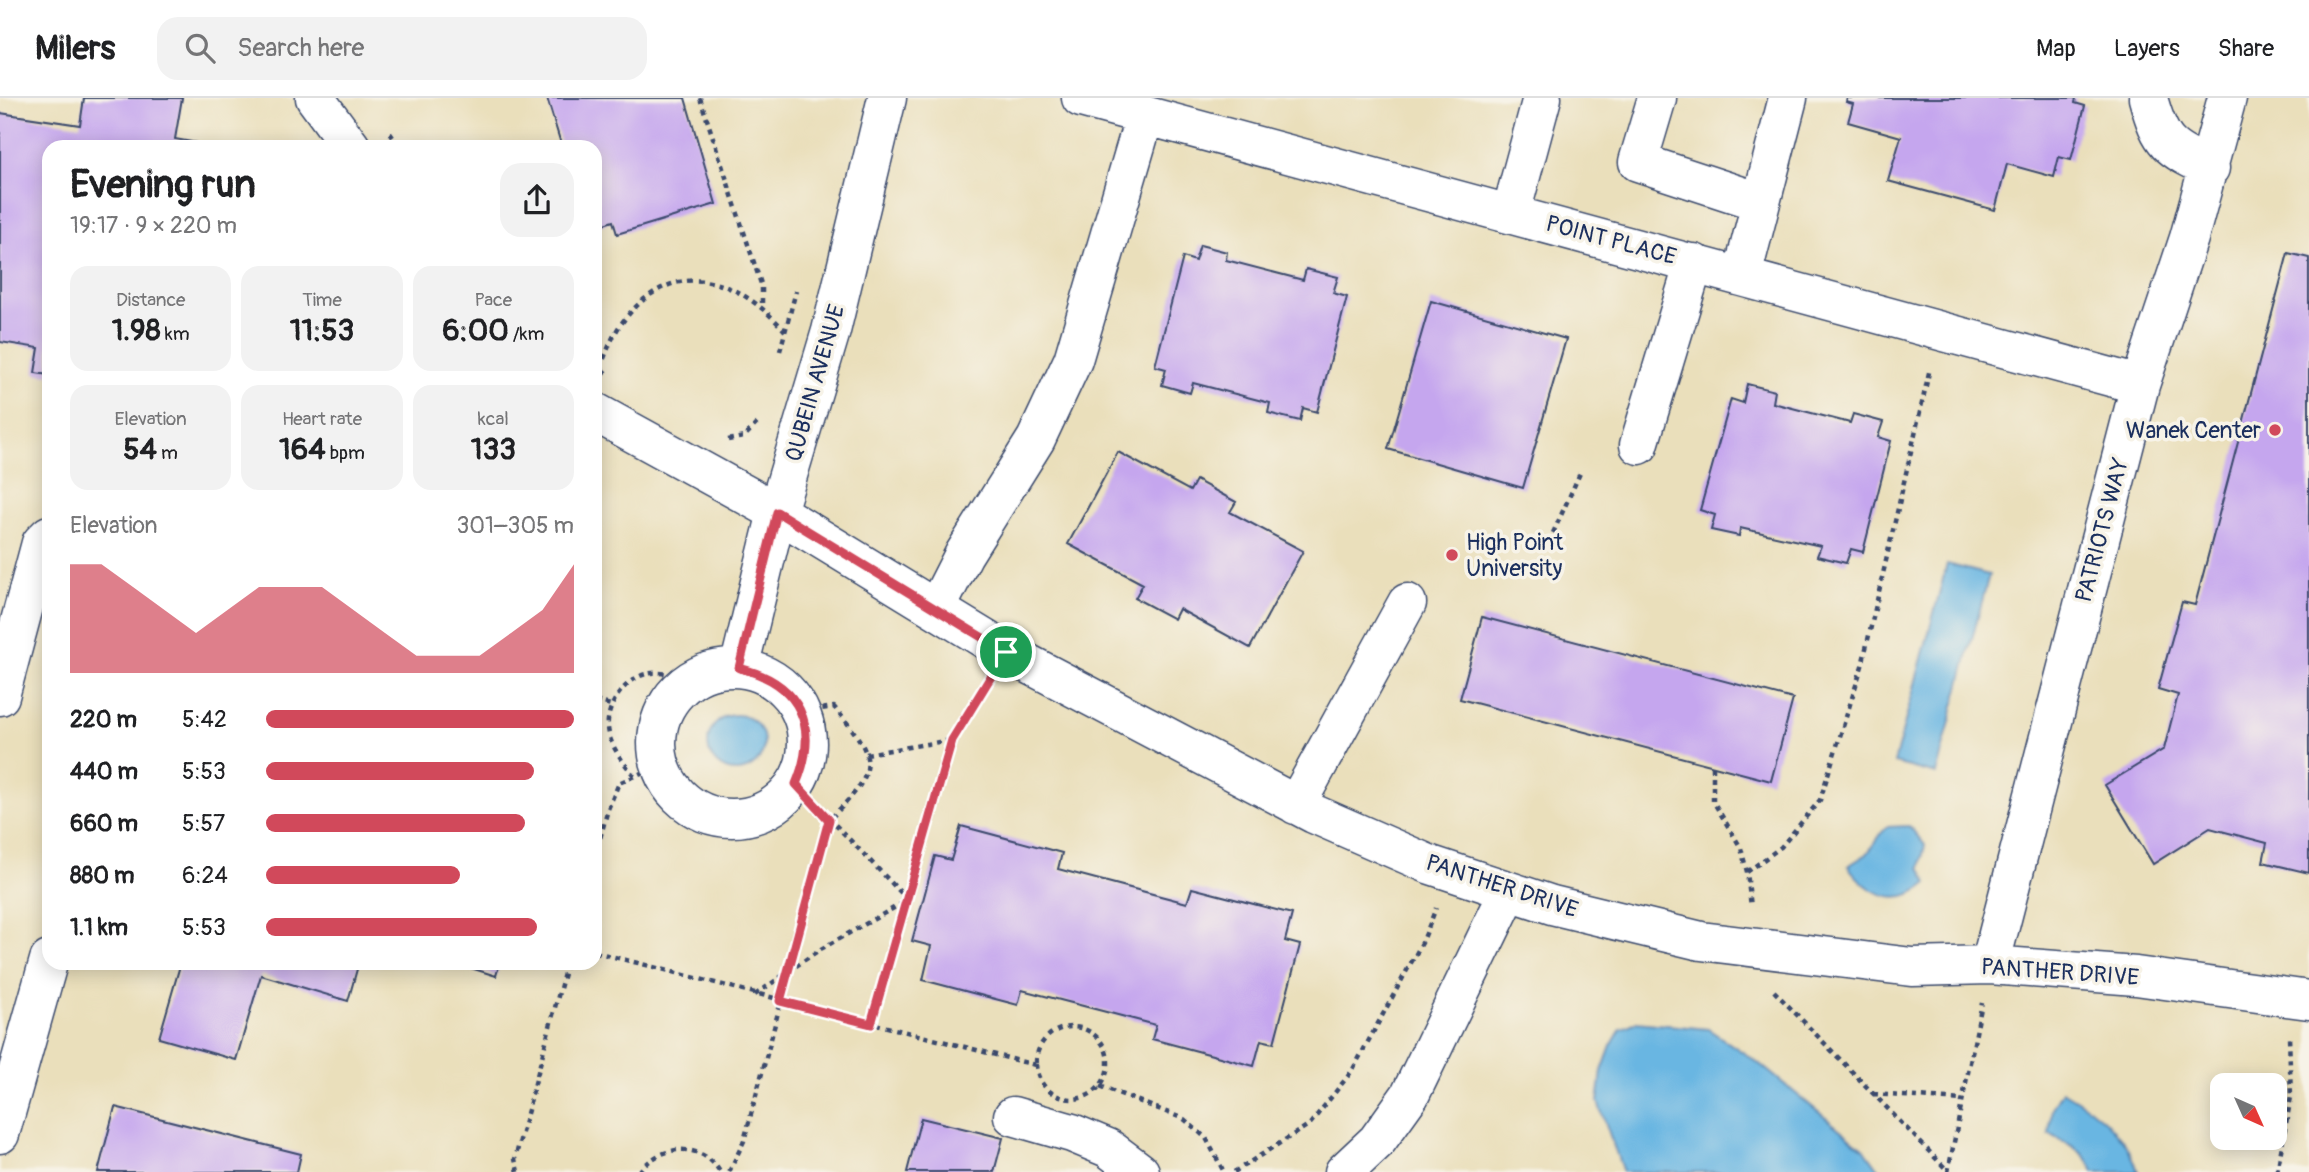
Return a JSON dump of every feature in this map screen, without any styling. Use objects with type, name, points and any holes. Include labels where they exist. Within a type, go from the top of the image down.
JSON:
[{"type":"street","points":[[315,98],[346,140]]},
{"type":"street","name":"QUBEIN AVENUE","points":[[739,668],[777,512],[831,331],[887,98]]},
{"type":"street","name":"POINT PLACE","points":[[1081,98],[2140,385]]},
{"type":"street","points":[[1511,213],[1542,98]]},
{"type":"street","points":[[1657,98],[1638,162],[1760,202]]},
{"type":"street","points":[[1742,276],[1787,98]]},
{"type":"street","points":[[2148,98],[2155,123],[2173,150],[2210,168]]},
{"type":"street","name":"PATRIOTS WAY","points":[[1990,965],[2140,385],[2210,168],[2227,98]]},
{"type":"street","points":[[936,609],[964,554],[1036,439],[1073,360],[1145,115]]},
{"type":"street","points":[[1639,445],[1694,263]]},
{"type":"street","name":"PANTHER DRIVE","points":[[602,416],[777,512],[1006,652],[1296,805],[1449,871],[1552,905],[1701,940],[1912,967],[1990,965],[2150,978],[2302,998]]},
{"type":"street","points":[[0,696],[42,542]]},
{"type":"street","points":[[1296,805],[1407,603]]},
{"type":"street","points":[[739,668],[776,681],[790,695],[801,712],[808,736],[806,761],[796,784],[779,803],[758,815],[733,819],[709,816],[687,805],[670,787],[647,770],[665,708],[691,680],[714,670],[739,668]]},
{"type":"street","points":[[1344,1172],[1377,1141],[1410,1095],[1509,891]]},
{"type":"street","points":[[0,1134],[46,970]]},
{"type":"street","points":[[1013,1116],[1072,1133],[1108,1148],[1140,1172]]},
{"type":"path","points":[[700,98],[762,287],[762,307]]},
{"type":"path","points":[[779,355],[799,279]]},
{"type":"path","points":[[602,357],[620,325],[643,299],[677,281],[713,281],[748,295],[785,331]]},
{"type":"path","points":[[1747,872],[1781,847],[1821,800],[1862,666],[1930,365],[1902,357],[1912,323]]},
{"type":"path","points":[[602,370],[615,380]]},
{"type":"path","points":[[722,441],[744,437],[759,423],[762,413]]},
{"type":"path","points":[[1553,533],[1581,471]]},
{"type":"path","points":[[871,1024],[952,740],[1006,652]]},
{"type":"path","points":[[647,770],[613,748],[607,726],[611,705],[627,683],[656,672],[691,680]]},
{"type":"path","points":[[602,703],[611,705]]},
{"type":"path","points":[[729,1172],[744,1141],[829,820],[861,788],[869,761],[859,736],[834,707],[801,712]]},
{"type":"path","points":[[866,754],[952,740]]},
{"type":"path","points":[[602,831],[619,783],[647,770]]},
{"type":"path","points":[[796,784],[908,900]]},
{"type":"path","points":[[1234,1172],[1310,1124],[1352,1071],[1423,942],[1449,871]]},
{"type":"path","points":[[755,995],[790,969],[908,900]]},
{"type":"path","points":[[602,954],[1035,1065]]},
{"type":"path","points":[[1948,1172],[1990,965]]},
{"type":"path","points":[[518,1172],[515,1159],[565,970]]},
{"type":"path","points":[[2277,1172],[2291,1097],[2287,1047],[2302,998]]},
{"type":"path","points":[[1059,1028],[1083,1028],[1094,1033],[1107,1053],[1106,1076],[1100,1086],[1079,1099],[1066,1100],[1045,1088],[1035,1065],[1041,1043],[1059,1028]]},
{"type":"path","points":[[1100,1086],[1184,1119],[1206,1138],[1224,1172]]},
{"type":"path","points":[[1873,1094],[1963,1100]]},
{"type":"path","points":[[639,1172],[659,1154],[675,1149],[705,1156],[720,1172]]},
{"type":"water","points":[[1947,564],[1989,575],[1936,774],[1894,763]]},
{"type":"water","points":[[730,715],[742,715],[756,723],[764,737],[762,754],[756,763],[742,771],[730,771],[713,759],[708,749],[708,737],[720,720]]},
{"type":"water","points":[[1909,826],[1925,845],[1920,867],[1928,883],[1917,891],[1895,897],[1865,885],[1848,866],[1867,854],[1886,827]]},
{"type":"water","points":[[1636,1022],[1708,1029],[1756,1061],[1865,1150],[1881,1172],[1623,1172],[1598,1102],[1602,1071],[1611,1046],[1621,1029]]},
{"type":"water","points":[[2062,1091],[2109,1124],[2127,1146],[2138,1172],[2094,1172],[2082,1153],[2049,1134],[2052,1108]]},
{"type":"building","points":[[84,98],[182,98],[175,139],[180,140],[42,140],[42,374],[35,373],[39,348],[0,342],[0,113],[80,125]]},
{"type":"building","points":[[547,98],[685,98],[716,204],[617,234],[613,221],[602,225],[602,140],[560,140]]},
{"type":"building","points":[[1847,98],[2076,98],[2075,103],[2085,106],[2071,160],[2059,157],[2054,177],[2007,164],[1995,210],[1888,181],[1901,137],[1848,122],[1853,104],[1846,102]]},
{"type":"building","points":[[1200,245],[1227,252],[1226,260],[1303,280],[1306,269],[1338,277],[1333,293],[1347,297],[1317,412],[1303,408],[1300,421],[1268,413],[1270,403],[1193,383],[1190,393],[1162,385],[1166,369],[1155,366],[1183,257],[1195,261]]},
{"type":"building","name":"Wanek Center","points":[[2288,253],[2309,258],[2309,873],[2263,862],[2267,843],[2210,828],[2153,864],[2105,785],[2164,749],[2178,695],[2158,689],[2182,602],[2195,605]]},
{"type":"building","points":[[1431,301],[1566,339],[1523,488],[1388,449]]},
{"type":"building","points":[[1747,384],[1775,391],[1773,403],[1850,423],[1853,414],[1883,422],[1878,437],[1891,441],[1863,552],[1851,549],[1846,563],[1817,556],[1821,546],[1740,528],[1739,536],[1711,530],[1715,515],[1700,510],[1731,399],[1743,403]]},
{"type":"building","points":[[1118,452],[1190,491],[1196,480],[1236,502],[1230,512],[1303,551],[1250,648],[1179,609],[1174,619],[1135,598],[1143,584],[1068,544]]},
{"type":"building","points":[[1482,617],[1793,699],[1771,781],[1460,699]]},
{"type":"building","points":[[961,826],[1062,853],[1058,869],[1187,903],[1192,888],[1292,914],[1285,941],[1300,945],[1274,1043],[1261,1040],[1254,1066],[1152,1039],[1156,1025],[1022,990],[1018,1005],[923,980],[931,946],[912,941],[935,856],[951,860]]},
{"type":"building","points":[[179,970],[357,970],[348,1001],[261,975],[236,1060],[159,1038]]},
{"type":"building","points":[[477,970],[498,970],[496,976]]},
{"type":"building","points":[[115,1107],[301,1154],[297,1172],[98,1172]]},
{"type":"building","points":[[921,1118],[1003,1138],[994,1172],[907,1172]]},
{"type":"place","name":"Wanek Center","points":[[2275,430]]},
{"type":"place","name":"High Point University","points":[[1452,555]]},
{"type":"route","points":[[777,512],[1006,652],[952,740],[871,1024],[780,1001],[829,820],[796,784],[806,761],[808,736],[801,712],[790,695],[776,681],[758,672],[739,668],[777,512]]}]
